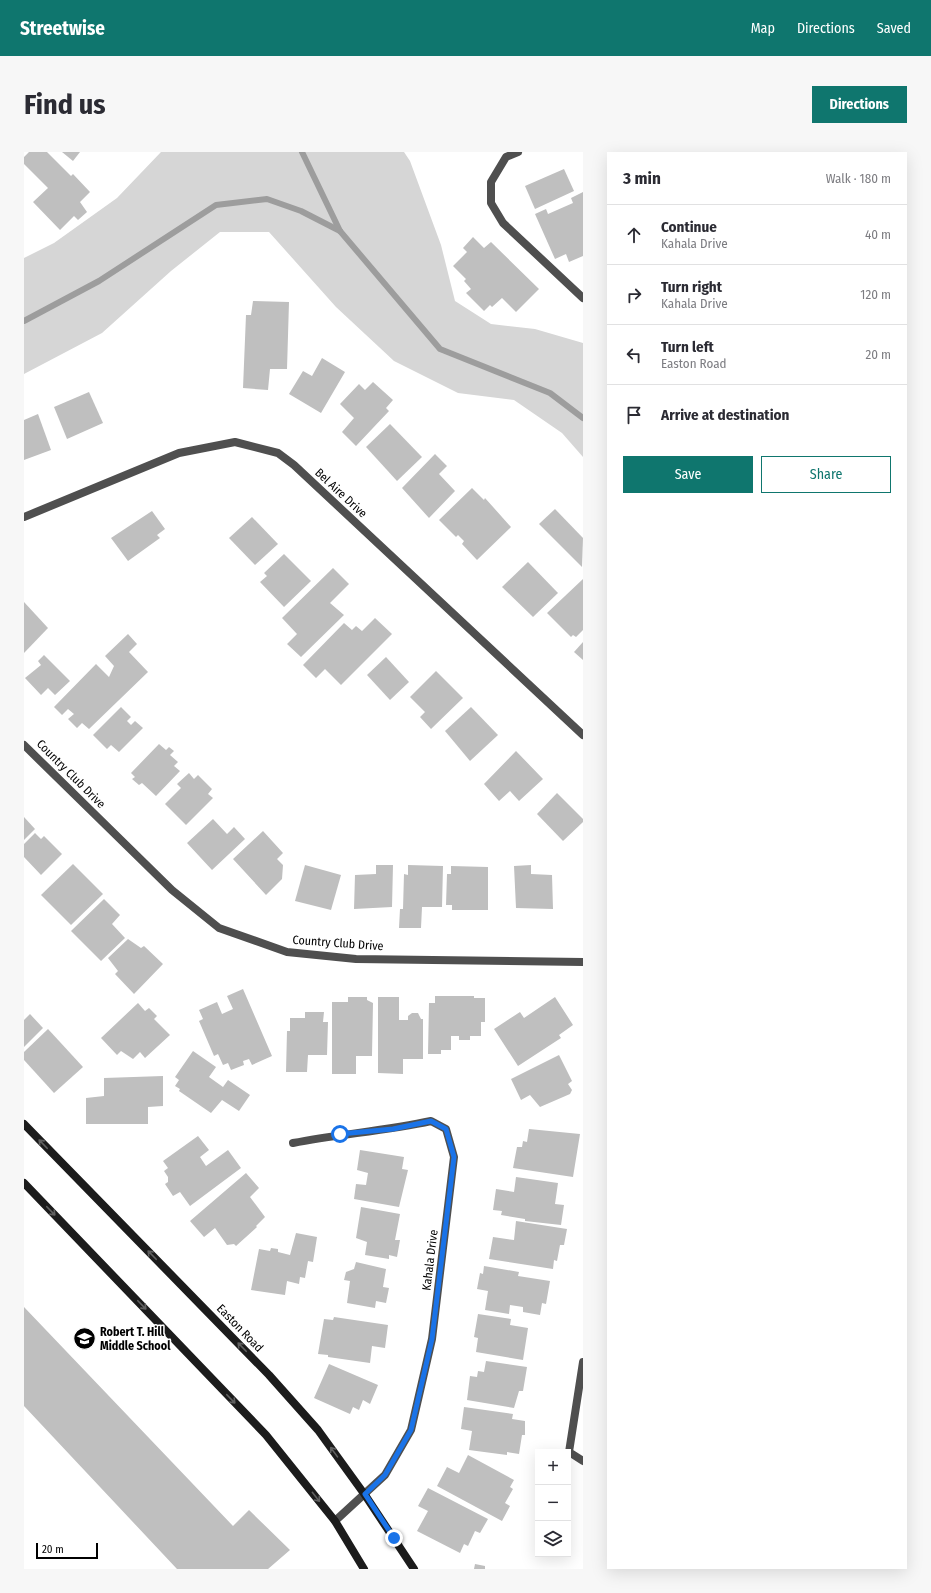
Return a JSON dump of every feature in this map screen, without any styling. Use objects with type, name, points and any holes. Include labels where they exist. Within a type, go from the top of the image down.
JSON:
[{"type":"main road","name":"Easton Road","points":[[24,1124],[269,1375],[318,1430],[365,1494],[414,1569]]},
{"type":"main road","points":[[24,1183],[266,1434],[335,1521],[364,1569]]},
{"type":"street","points":[[518,152],[506,157],[491,182],[491,203],[503,223],[583,298]]},
{"type":"street","name":"Bel Aire Drive","points":[[24,517],[179,453],[235,442],[278,453],[294,465],[583,735]]},
{"type":"street","name":"Country Club Drive","points":[[24,745],[172,890],[219,928],[287,952],[356,959],[583,962]]},
{"type":"street","name":"Kahala Drive","points":[[293,1143],[340,1134],[393,1129],[431,1121],[446,1129],[454,1157],[432,1339],[411,1430],[385,1475],[335,1521]]},
{"type":"street","points":[[583,1362],[569,1452],[583,1461]]},
{"type":"shaded area","points":[[161,152],[404,152],[410,161],[441,245],[455,301],[491,324],[535,329],[583,343],[583,457],[562,433],[514,400],[458,393],[394,361],[336,307],[269,232],[220,232],[171,271],[102,333],[24,374],[24,258],[54,243],[117,198]]},
{"type":"building","points":[[29,152],[47,152],[71,176],[73,174],[90,192],[80,202],[87,212],[78,220],[74,216],[60,230],[33,202],[48,188],[24,164],[24,157]]},
{"type":"building","points":[[62,152],[80,152],[73,161]]},
{"type":"building","points":[[564,169],[574,191],[535,209],[525,186]]},
{"type":"building","points":[[583,192],[583,256],[569,262],[566,254],[555,259],[535,214],[546,209],[548,214],[573,203],[571,198]]},
{"type":"building","points":[[473,237],[484,248],[491,242],[539,289],[516,312],[502,298],[492,307],[490,305],[484,311],[466,293],[471,289],[464,281],[466,279],[453,266],[467,252],[463,248]]},
{"type":"building","points":[[253,301],[289,302],[287,369],[270,369],[268,390],[243,388],[246,315],[251,315]]},
{"type":"building","points":[[322,358],[345,372],[321,413],[289,394],[303,371],[312,376]]},
{"type":"building","points":[[373,382],[393,400],[386,408],[389,411],[356,446],[342,432],[354,418],[340,404],[359,384],[365,390]]},
{"type":"building","points":[[89,392],[103,423],[67,439],[54,407]]},
{"type":"building","points":[[38,414],[51,450],[24,460],[24,420]]},
{"type":"building","points":[[390,424],[422,457],[397,481],[366,447]]},
{"type":"building","points":[[435,454],[447,466],[439,474],[455,491],[429,518],[402,488]]},
{"type":"building","points":[[472,488],[484,500],[485,498],[511,527],[477,560],[462,544],[464,541],[458,535],[456,537],[439,520]]},
{"type":"building","points":[[555,509],[583,538],[582,567],[539,524]]},
{"type":"building","points":[[152,511],[165,529],[157,535],[160,538],[128,561],[111,538]]},
{"type":"building","points":[[252,517],[278,544],[255,565],[229,538]]},
{"type":"building","points":[[284,554],[311,581],[284,607],[260,582],[267,576],[264,573]]},
{"type":"building","points":[[528,562],[558,593],[533,617],[502,587]]},
{"type":"building","points":[[333,568],[349,584],[330,603],[344,615],[301,657],[287,644],[297,634],[282,618]]},
{"type":"building","points":[[583,579],[583,630],[576,637],[573,635],[571,637],[547,613]]},
{"type":"building","points":[[24,602],[48,628],[24,653]]},
{"type":"building","points":[[375,618],[392,634],[341,685],[325,669],[316,678],[303,665],[344,623],[352,630],[356,626],[362,631]]},
{"type":"building","points":[[128,634],[137,644],[129,652],[148,672],[89,729],[82,723],[77,728],[68,719],[74,714],[68,709],[62,715],[54,707],[96,664],[109,677],[114,666],[105,656]]},
{"type":"building","points":[[583,642],[583,660],[574,652]]},
{"type":"building","points":[[44,655],[70,681],[55,695],[48,688],[41,695],[25,678],[41,665],[38,661]]},
{"type":"building","points":[[386,657],[409,682],[390,700],[367,675]]},
{"type":"building","points":[[436,671],[463,698],[431,729],[420,717],[425,712],[410,697]]},
{"type":"building","points":[[121,707],[131,717],[127,721],[131,725],[135,721],[143,728],[119,752],[111,745],[107,749],[93,735]]},
{"type":"building","points":[[471,707],[498,735],[470,761],[445,731]]},
{"type":"building","points":[[159,744],[166,750],[169,747],[174,751],[170,755],[178,762],[174,766],[180,771],[156,796],[142,783],[139,785],[132,779],[135,777],[131,773]]},
{"type":"building","points":[[516,751],[543,779],[519,801],[510,791],[499,801],[484,784]]},
{"type":"building","points":[[189,773],[194,779],[198,775],[212,789],[208,794],[213,798],[186,825],[165,804],[181,788],[177,784]]},
{"type":"building","points":[[557,793],[583,819],[583,822],[563,841],[537,814]]},
{"type":"building","points":[[24,817],[35,829],[24,840]]},
{"type":"building","points":[[213,819],[227,834],[234,827],[245,839],[212,870],[187,843]]},
{"type":"building","points":[[263,831],[283,853],[277,859],[283,865],[282,879],[266,895],[233,859]]},
{"type":"building","points":[[35,833],[41,839],[44,836],[62,854],[41,875],[24,857],[24,844]]},
{"type":"building","points":[[73,864],[103,894],[71,925],[41,895]]},
{"type":"building","points":[[305,865],[341,875],[331,910],[295,901]]},
{"type":"building","points":[[376,865],[393,865],[392,907],[354,909],[355,875],[376,874]]},
{"type":"building","points":[[408,865],[443,866],[442,907],[422,907],[421,928],[399,928],[400,909],[403,909],[404,874],[408,875]]},
{"type":"building","points":[[531,865],[531,874],[552,875],[553,909],[516,908],[514,866]]},
{"type":"building","points":[[451,866],[488,867],[488,910],[452,910],[452,905],[446,905],[447,874],[451,874]]},
{"type":"building","points":[[104,899],[120,915],[112,924],[125,938],[101,961],[71,931]]},
{"type":"building","points":[[128,939],[141,948],[144,946],[163,964],[134,994],[115,974],[118,971],[108,958]]},
{"type":"building","points":[[243,989],[272,1056],[252,1065],[249,1059],[243,1061],[244,1065],[231,1070],[228,1063],[223,1065],[218,1054],[214,1056],[199,1021],[203,1019],[199,1010],[217,1002],[222,1014],[233,1009],[227,996]]},
{"type":"building","points":[[435,996],[474,996],[474,998],[485,998],[485,1022],[481,1022],[481,1036],[470,1036],[470,1040],[459,1040],[459,1036],[451,1036],[451,1050],[441,1050],[441,1054],[428,1054],[429,1003],[435,1003]]},
{"type":"building","points":[[348,997],[367,997],[367,1000],[373,1003],[372,1056],[356,1056],[356,1074],[332,1074],[332,1002],[348,1002]]},
{"type":"building","points":[[378,997],[399,997],[399,1020],[408,1020],[408,1016],[412,1013],[418,1013],[421,1019],[423,1019],[423,1059],[403,1059],[403,1074],[378,1073]]},
{"type":"building","points":[[555,997],[573,1025],[559,1035],[561,1038],[518,1066],[494,1029],[520,1012],[524,1018]]},
{"type":"building","points":[[138,1003],[145,1011],[149,1008],[157,1016],[154,1019],[170,1035],[145,1058],[140,1052],[133,1059],[121,1051],[117,1055],[101,1038]]},
{"type":"building","points":[[305,1012],[324,1012],[323,1022],[328,1022],[327,1055],[308,1055],[307,1072],[286,1072],[287,1031],[290,1031],[290,1018],[305,1018]]},
{"type":"building","points":[[30,1014],[43,1028],[24,1047],[24,1020]]},
{"type":"building","points":[[48,1029],[83,1067],[54,1093],[24,1060],[24,1052]]},
{"type":"building","points":[[193,1051],[216,1067],[209,1077],[223,1087],[228,1080],[250,1095],[239,1111],[222,1100],[211,1113],[179,1091],[180,1089],[175,1086],[179,1080],[175,1077]]},
{"type":"building","points":[[559,1055],[572,1081],[568,1084],[572,1090],[570,1094],[540,1107],[530,1095],[521,1100],[511,1079]]},
{"type":"building","points":[[163,1076],[163,1106],[148,1107],[148,1124],[86,1124],[86,1098],[104,1096],[104,1078]]},
{"type":"building","points":[[529,1129],[580,1134],[573,1177],[513,1168],[517,1147],[522,1147],[523,1141],[527,1142]]},
{"type":"building","points":[[198,1136],[209,1150],[200,1157],[206,1166],[228,1150],[241,1168],[190,1206],[180,1192],[173,1196],[165,1184],[168,1182],[168,1177],[164,1171],[168,1168],[163,1161]]},
{"type":"building","points":[[360,1150],[404,1157],[402,1169],[408,1170],[399,1207],[354,1199],[356,1184],[366,1185],[368,1173],[357,1170]]},
{"type":"building","points":[[246,1173],[259,1188],[250,1197],[265,1217],[256,1226],[257,1227],[236,1246],[234,1244],[227,1245],[215,1228],[204,1237],[190,1221]]},
{"type":"building","points":[[516,1177],[558,1183],[555,1204],[564,1205],[561,1225],[525,1221],[525,1219],[501,1215],[502,1211],[493,1210],[496,1189],[514,1192]]},
{"type":"building","points":[[361,1207],[400,1214],[395,1240],[400,1240],[397,1257],[389,1255],[389,1259],[365,1255],[367,1242],[356,1238]]},
{"type":"building","points":[[516,1221],[567,1229],[564,1245],[560,1245],[557,1261],[554,1260],[553,1269],[489,1259],[493,1237],[514,1240]]},
{"type":"building","points":[[296,1233],[317,1237],[313,1262],[308,1261],[305,1278],[300,1277],[299,1284],[287,1281],[285,1295],[251,1290],[259,1249],[270,1251],[271,1248],[278,1249],[278,1252],[290,1255]]},
{"type":"building","points":[[356,1262],[386,1269],[383,1287],[389,1288],[386,1303],[376,1301],[375,1308],[347,1303],[350,1281],[344,1280],[346,1272],[354,1269]]},
{"type":"building","points":[[484,1266],[519,1272],[518,1276],[550,1281],[546,1304],[542,1303],[540,1315],[523,1312],[523,1307],[510,1305],[509,1314],[485,1310],[488,1291],[477,1289],[480,1273],[483,1274]]},
{"type":"building","points":[[24,1307],[233,1526],[249,1510],[290,1550],[268,1569],[177,1569],[24,1406]]},
{"type":"building","points":[[478,1314],[511,1319],[510,1325],[528,1328],[523,1360],[476,1352],[478,1338],[474,1337]]},
{"type":"building","points":[[334,1317],[388,1325],[385,1348],[372,1346],[370,1363],[328,1357],[328,1355],[318,1354],[324,1319],[333,1320]]},
{"type":"building","points":[[486,1361],[527,1367],[523,1391],[519,1391],[514,1408],[467,1400],[470,1376],[477,1377],[478,1371],[484,1372]]},
{"type":"building","points":[[329,1364],[378,1385],[370,1404],[363,1400],[359,1410],[353,1407],[350,1414],[314,1398]]},
{"type":"building","points":[[464,1407],[513,1414],[512,1419],[525,1421],[525,1435],[522,1435],[519,1454],[507,1452],[507,1455],[469,1450],[472,1431],[461,1429]]},
{"type":"building","points":[[468,1455],[514,1480],[510,1487],[513,1489],[505,1503],[510,1506],[502,1521],[437,1486],[447,1467],[459,1473]]},
{"type":"building","points":[[428,1488],[488,1519],[480,1533],[475,1531],[468,1546],[464,1544],[460,1553],[417,1531],[428,1511],[418,1506]]},
{"type":"building","points":[[475,1564],[485,1566],[485,1569],[474,1569]]},
{"type":"waterway","points":[[302,152],[340,231],[440,349],[550,393],[583,418]]},
{"type":"waterway","points":[[24,321],[99,281],[216,205],[267,199],[301,211],[340,231]]},
{"type":"place","name":"Robert T. Hill Middle School","points":[[84,1339]]},
{"type":"route","points":[[340,1134],[393,1129],[431,1121],[446,1129],[454,1157],[432,1339],[411,1430],[385,1475],[365,1494],[394,1538]]}]
